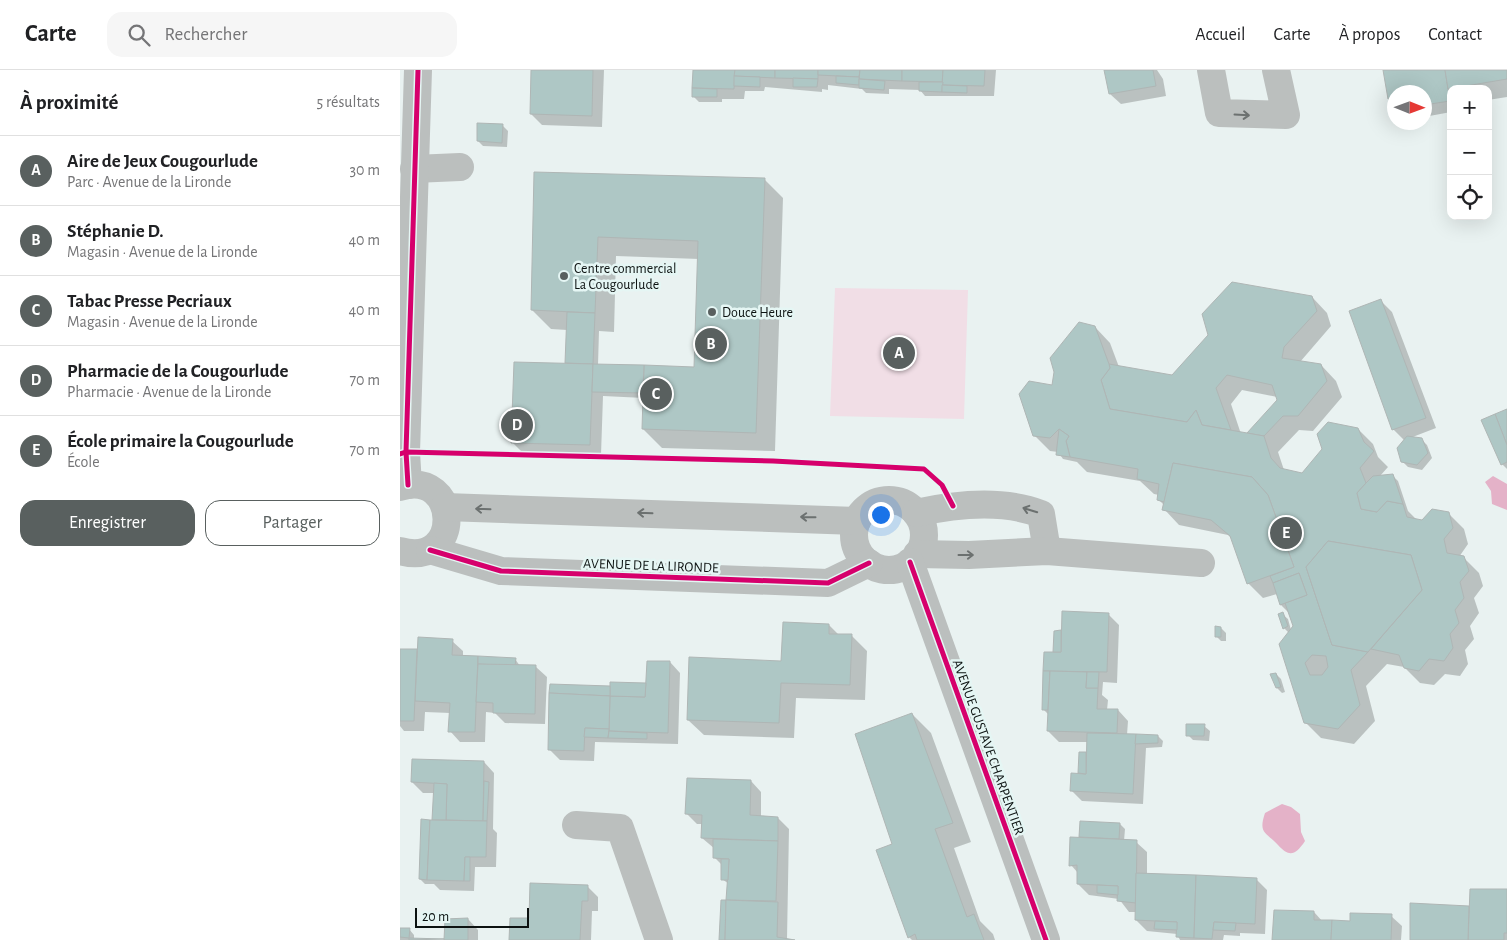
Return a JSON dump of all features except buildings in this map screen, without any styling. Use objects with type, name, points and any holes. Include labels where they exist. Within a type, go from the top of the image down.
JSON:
[{"type":"street","points":[[418,70],[404,486],[430,489],[439,497],[445,507],[447,526],[438,543],[430,550]]},
{"type":"street","points":[[1211,70],[1219,113],[1286,115],[1276,70]]},
{"type":"street","points":[[414,169],[460,167]]},
{"type":"street","points":[[884,500],[896,501],[908,505],[916,513],[924,534],[922,545],[914,558],[901,568],[890,570],[878,568],[860,555],[855,544],[854,532],[857,521],[868,507],[884,500]]},
{"type":"street","points":[[916,513],[963,504],[1026,508],[1041,514],[1047,551]]},
{"type":"street","points":[[445,507],[857,521]]},
{"type":"street","name":"AVENUE DE LA LIRONDE","points":[[400,551],[419,553],[430,550],[501,571],[828,583],[869,563]]},
{"type":"street","points":[[914,558],[1047,551],[1201,563]]},
{"type":"street","name":"AVENUE GUSTAVE CHARPENTIER","points":[[914,558],[1046,940]]},
{"type":"street","points":[[576,826],[620,828],[659,940]]},
{"type":"shaded area","points":[[835,288],[968,290],[964,419],[830,416]]},
{"type":"shaded area","points":[[1493,476],[1507,484],[1507,510],[1492,504],[1491,491],[1485,482]]},
{"type":"shaded area","points":[[1282,804],[1291,807],[1300,814],[1301,832],[1305,841],[1298,850],[1292,853],[1285,852],[1264,832],[1262,825],[1265,813]]},
{"type":"cycle path","points":[[408,485],[406,452],[418,70]]},
{"type":"cycle path","points":[[400,454],[406,452],[773,461],[924,469],[942,485],[953,506]]},
{"type":"cycle path","points":[[430,550],[501,571],[828,583],[869,563]]},
{"type":"cycle path","points":[[910,562],[1046,940]]},
{"type":"place","name":"Centre commercial La Cougourlude","points":[[564,276]]},
{"type":"place","name":"Douce Heure","points":[[712,312]]},
{"type":"place","name":"Stéphanie D.","points":[[711,344]]},
{"type":"place","name":"Aire de Jeux Cougourlude","points":[[899,353]]},
{"type":"place","name":"Tabac Presse Pecriaux","points":[[656,394]]},
{"type":"place","name":"Pharmacie de la Cougourlude","points":[[517,425]]},
{"type":"place","name":"École primaire la Cougourlude","points":[[1286,533]]}]
